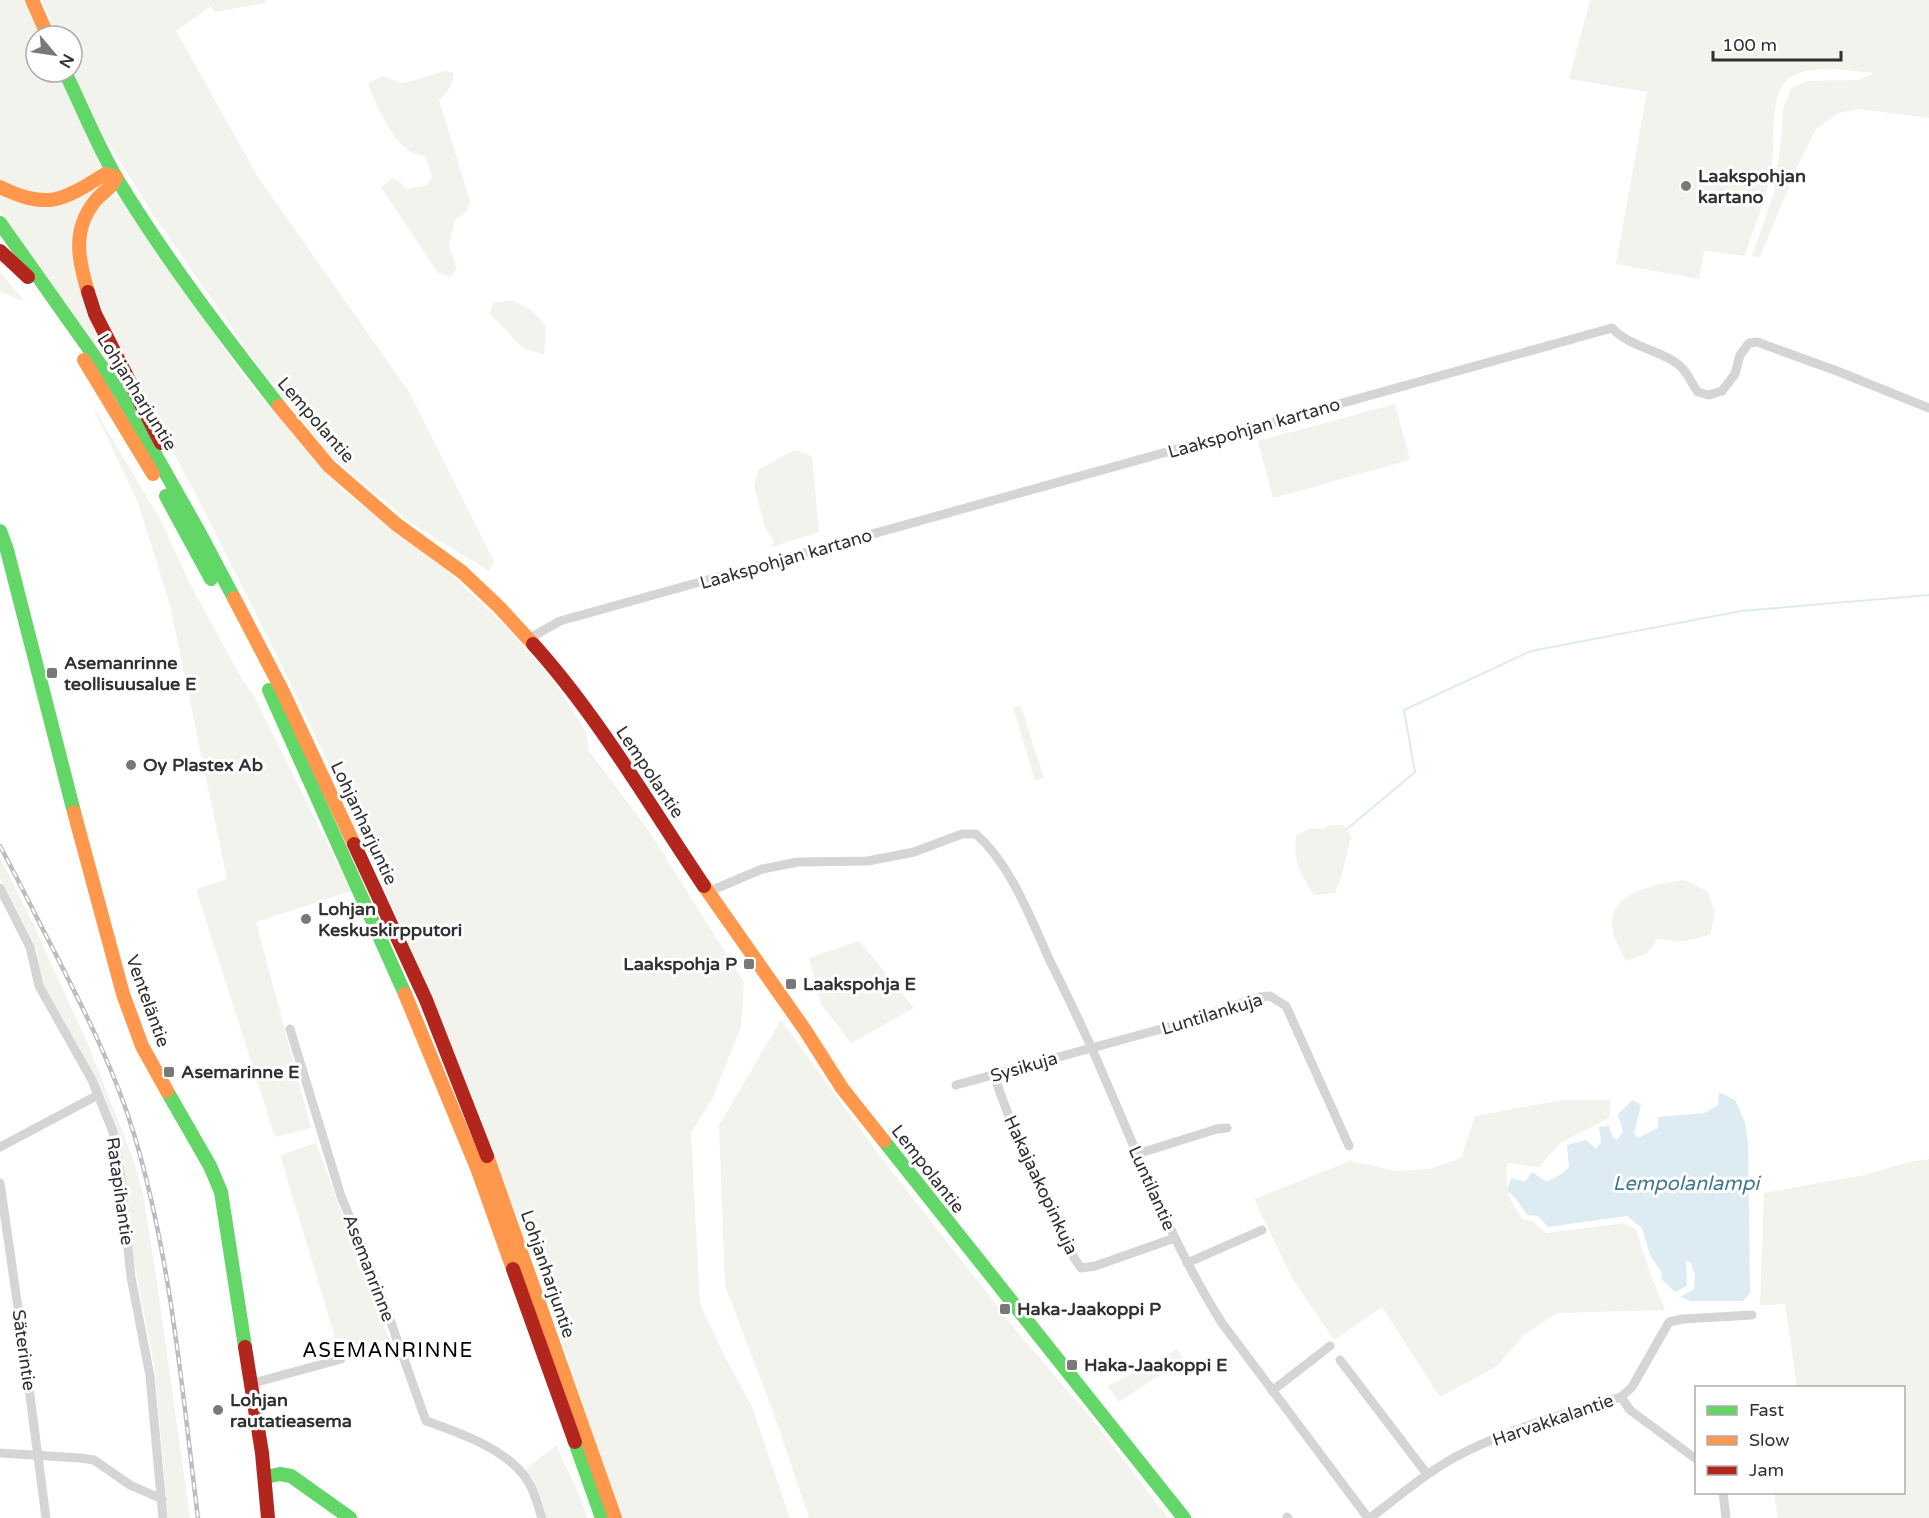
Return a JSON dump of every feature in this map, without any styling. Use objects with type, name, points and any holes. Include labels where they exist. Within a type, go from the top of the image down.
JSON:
[{"type":"main road","points":[[32,0],[43,24]]},
{"type":"main road","name":"Lempolantie","points":[[71,84],[116,177],[158,242],[238,354],[329,466],[396,524],[462,572],[530,638],[590,716],[842,1088],[1184,1518]]},
{"type":"main road","points":[[0,187],[14,195],[34,201],[51,202],[66,198],[105,174],[116,177],[112,187],[101,194],[86,212],[79,233],[79,264],[95,314],[191,502],[199,532]]},
{"type":"main road","name":"Lohjanharjuntie","points":[[0,223],[121,394],[199,532],[282,690],[426,1000],[490,1163],[615,1518]]},
{"type":"main road","name":"Lohjanharjuntie","points":[[0,242],[76,347],[161,487],[272,695],[412,1010],[477,1168],[602,1518]]},
{"type":"main road","points":[[0,251],[27,277]]},
{"type":"main road","name":"Venteläntie","points":[[0,531],[7,550],[123,994],[142,1046],[210,1166],[221,1192],[266,1477],[268,1518]]},
{"type":"main road","points":[[266,1477],[280,1474],[291,1476],[350,1518]]},
{"type":"street","name":"Laakspohjan kartano","points":[[530,638],[560,621],[1612,328],[1624,338],[1681,367],[1698,392],[1709,395],[1722,391],[1735,374],[1740,355],[1749,343],[1757,342],[1929,408]]},
{"type":"street","name":"Luntilantie","points":[[708,892],[762,869],[798,862],[868,861],[914,852],[962,834],[976,834],[986,843],[1016,887],[1092,1047],[1137,1154],[1187,1263],[1222,1323],[1370,1518]]},
{"type":"street","name":"Ratapihantie","points":[[0,888],[30,947],[39,986],[77,1052],[113,1132],[120,1171],[131,1277],[150,1376],[164,1518]]},
{"type":"street","name":"Luntilankuja","points":[[1092,1047],[1172,1026],[1260,997],[1270,996],[1286,1006],[1349,1146]]},
{"type":"street","name":"Asemanrinne","points":[[290,1029],[341,1196],[379,1289],[426,1421],[487,1445],[514,1464],[529,1483],[542,1518]]},
{"type":"street","name":"Sysikuja","points":[[956,1085],[1092,1047]]},
{"type":"street","name":"Hakajaakopinkuja","points":[[994,1076],[1004,1107],[1033,1173],[1081,1268],[1095,1266],[1175,1238]]},
{"type":"street","points":[[0,1147],[98,1095]]},
{"type":"street","points":[[1137,1154],[1217,1129],[1227,1128]]},
{"type":"street","name":"Säterintie","points":[[0,1183],[46,1518]]},
{"type":"street","points":[[1187,1263],[1262,1230]]},
{"type":"street","name":"Harvakkalantie","points":[[1370,1518],[1427,1474],[1463,1453],[1505,1434],[1621,1397],[1632,1387],[1669,1322],[1752,1314]]},
{"type":"street","points":[[1272,1391],[1330,1346]]},
{"type":"street","points":[[250,1384],[341,1359]]},
{"type":"street","points":[[1340,1360],[1427,1474]]},
{"type":"street","points":[[1621,1397],[1630,1410],[1695,1458]]},
{"type":"street","points":[[0,1454],[94,1460],[130,1485],[162,1499]]},
{"type":"street","points":[[1724,1494],[1726,1518]]},
{"type":"shaded area","points":[[0,0],[27,0],[37,24],[24,24],[24,84],[65,84],[98,156],[99,166],[96,174],[54,195],[33,194],[0,180]]},
{"type":"shaded area","points":[[42,0],[267,0],[265,3],[215,12],[211,6],[176,31],[258,177],[409,392],[494,561],[489,571],[411,523],[332,457],[259,367],[154,216],[102,133],[79,84],[84,84],[84,24],[52,24]]},
{"type":"shaded area","points":[[1590,0],[1929,0],[1929,118],[1859,109],[1838,113],[1816,129],[1801,158],[1760,257],[1752,256],[1774,193],[1783,109],[1791,88],[1807,81],[1859,80],[1874,73],[1830,69],[1796,74],[1788,79],[1778,97],[1775,109],[1771,172],[1745,256],[1704,251],[1699,279],[1616,264],[1647,92],[1569,79]]},
{"type":"shaded area","points":[[446,71],[454,73],[453,78],[448,91],[439,100],[470,201],[467,212],[455,219],[449,246],[457,269],[450,277],[438,273],[381,187],[393,178],[406,189],[427,185],[432,177],[426,157],[410,151],[389,128],[368,84],[382,76],[403,83]]},
{"type":"shaded area","points":[[100,183],[74,243],[130,394],[0,211],[0,192],[29,204]]},
{"type":"shaded area","points":[[110,196],[120,198],[245,378],[340,488],[451,574],[509,630],[553,680],[586,732],[589,751],[649,831],[744,982],[741,1027],[713,1097],[691,1133],[700,1304],[752,1407],[790,1518],[621,1518],[538,1270],[418,965],[352,813],[283,668],[201,504],[115,344],[87,279],[83,237],[95,209]]},
{"type":"shaded area","points":[[0,272],[25,302],[0,291]]},
{"type":"shaded area","points":[[512,300],[531,310],[546,326],[544,354],[524,349],[490,314],[493,303]]},
{"type":"shaded area","points":[[91,403],[161,521],[191,586],[242,679],[254,696],[351,891],[256,922],[311,1128],[275,1137],[196,889],[227,879],[170,605],[138,503]]},
{"type":"shaded area","points":[[1395,404],[1410,460],[1273,498],[1258,441]]},
{"type":"shaded area","points":[[794,450],[812,456],[819,532],[771,547],[774,541],[765,528],[754,486],[758,470]]},
{"type":"shaded area","points":[[1021,706],[1044,778],[1035,781],[1013,707]]},
{"type":"shaded area","points":[[1331,825],[1344,825],[1351,837],[1335,893],[1314,895],[1297,861],[1296,836],[1310,828],[1323,829]]},
{"type":"shaded area","points":[[0,858],[28,913],[87,1042],[133,1158],[143,1194],[190,1518],[168,1518],[155,1370],[133,1256],[124,1170],[90,1068],[45,990],[40,978],[36,947],[0,878]]},
{"type":"shaded area","points":[[1685,880],[1708,892],[1715,913],[1710,935],[1680,942],[1657,939],[1648,953],[1626,961],[1613,932],[1612,921],[1615,910],[1630,895],[1641,890]]},
{"type":"shaded area","points":[[859,941],[914,1008],[851,1043],[821,1004],[809,958]]},
{"type":"shaded area","points":[[781,1020],[880,1156],[1019,1334],[1093,1420],[1168,1518],[809,1518],[771,1406],[725,1286],[719,1125]]},
{"type":"shaded area","points":[[1562,1100],[1611,1100],[1609,1118],[1560,1143],[1539,1167],[1507,1163],[1507,1187],[1510,1199],[1523,1219],[1532,1221],[1546,1233],[1625,1223],[1636,1230],[1665,1310],[1557,1313],[1524,1335],[1497,1366],[1440,1397],[1382,1307],[1334,1340],[1291,1276],[1254,1199],[1350,1161],[1396,1171],[1429,1169],[1461,1158],[1475,1116]]},
{"type":"shaded area","points":[[316,1143],[389,1339],[340,1354],[280,1155]]},
{"type":"shaded area","points":[[1929,1159],[1929,1518],[1778,1518],[1774,1494],[1905,1494],[1905,1386],[1797,1386],[1785,1304],[1760,1305],[1764,1193],[1864,1175],[1909,1162]]},
{"type":"shaded area","points":[[1177,1349],[1183,1359],[1119,1402],[1108,1386]]},
{"type":"shaded area","points":[[556,1445],[581,1499],[587,1518],[547,1518],[533,1479],[525,1470]]},
{"type":"water","name":"Lempolanlampi","points":[[1719,1092],[1735,1100],[1745,1122],[1748,1143],[1750,1293],[1743,1301],[1691,1301],[1680,1297],[1694,1289],[1695,1275],[1691,1263],[1686,1261],[1687,1286],[1675,1292],[1662,1280],[1661,1271],[1650,1255],[1642,1228],[1627,1216],[1548,1227],[1538,1216],[1527,1215],[1507,1190],[1511,1178],[1525,1182],[1532,1172],[1547,1182],[1563,1173],[1569,1167],[1567,1145],[1586,1140],[1596,1149],[1601,1143],[1599,1127],[1609,1126],[1613,1137],[1617,1140],[1623,1132],[1618,1114],[1633,1100],[1641,1105],[1634,1133],[1638,1138],[1658,1128],[1658,1117],[1705,1113],[1718,1105]]},
{"type":"waterway","points":[[1347,829],[1415,772],[1404,710],[1531,651],[1741,611],[1929,595]]},
{"type":"railway","points":[[0,846],[97,1039],[134,1134],[147,1181],[166,1276],[198,1518]]},
{"type":"traffic: fast","points":[[71,84],[103,153],[135,208],[195,295],[279,406]]},
{"type":"traffic: fast","points":[[0,223],[121,394],[234,598]]},
{"type":"traffic: fast","points":[[166,496],[211,579]]},
{"type":"traffic: fast","points":[[0,531],[7,550],[74,812]]},
{"type":"traffic: fast","points":[[269,690],[405,994]]},
{"type":"traffic: fast","points":[[167,1091],[210,1166],[221,1192],[245,1347]]},
{"type":"traffic: fast","points":[[884,1141],[1184,1518]]},
{"type":"traffic: fast","points":[[575,1442],[602,1518]]},
{"type":"traffic: fast","points":[[266,1477],[280,1474],[291,1476],[350,1518]]},
{"type":"traffic: slow","points":[[32,0],[43,24]]},
{"type":"traffic: slow","points":[[0,187],[43,200],[66,196],[105,174],[116,177],[112,185],[95,201],[88,212],[80,234],[80,256],[88,292]]},
{"type":"traffic: slow","points":[[84,360],[153,474]]},
{"type":"traffic: slow","points":[[279,406],[329,466],[396,524],[462,572],[533,644]]},
{"type":"traffic: slow","points":[[234,598],[282,690],[354,844]]},
{"type":"traffic: slow","points":[[74,812],[123,994],[142,1046],[167,1091]]},
{"type":"traffic: slow","points":[[704,886],[805,1030],[842,1088],[884,1141]]},
{"type":"traffic: slow","points":[[405,994],[477,1168],[513,1269]]},
{"type":"traffic: slow","points":[[487,1156],[615,1518]]},
{"type":"traffic: jam","points":[[0,251],[28,277]]},
{"type":"traffic: jam","points":[[88,292],[95,314],[161,443]]},
{"type":"traffic: jam","points":[[533,644],[580,701],[704,886]]},
{"type":"traffic: jam","points":[[354,844],[426,1000],[487,1156]]},
{"type":"traffic: jam","points":[[513,1269],[575,1442]]},
{"type":"traffic: jam","points":[[245,1347],[262,1453],[268,1518]]},
{"type":"place","name":"Laakspohjan kartano","points":[[1686,186]]},
{"type":"place","name":"Asemanrinne teollisuusalue E","points":[[52,673]]},
{"type":"place","name":"Oy Plastex Ab","points":[[131,765]]},
{"type":"place","name":"Lohjan Keskuskirpputori","points":[[306,919]]},
{"type":"place","name":"Laakspohja P","points":[[749,964]]},
{"type":"place","name":"Laakspohja E","points":[[791,984]]},
{"type":"place","name":"Asemarinne E","points":[[169,1072]]},
{"type":"place","name":"Haka-Jaakoppi P","points":[[1005,1309]]},
{"type":"place","name":"Haka-Jaakoppi E","points":[[1072,1365]]},
{"type":"place","name":"Lohjan rautatieasema","points":[[218,1410]]},
{"type":"district","name":"ASEMANRINNE","points":[[388,1351]]}]
